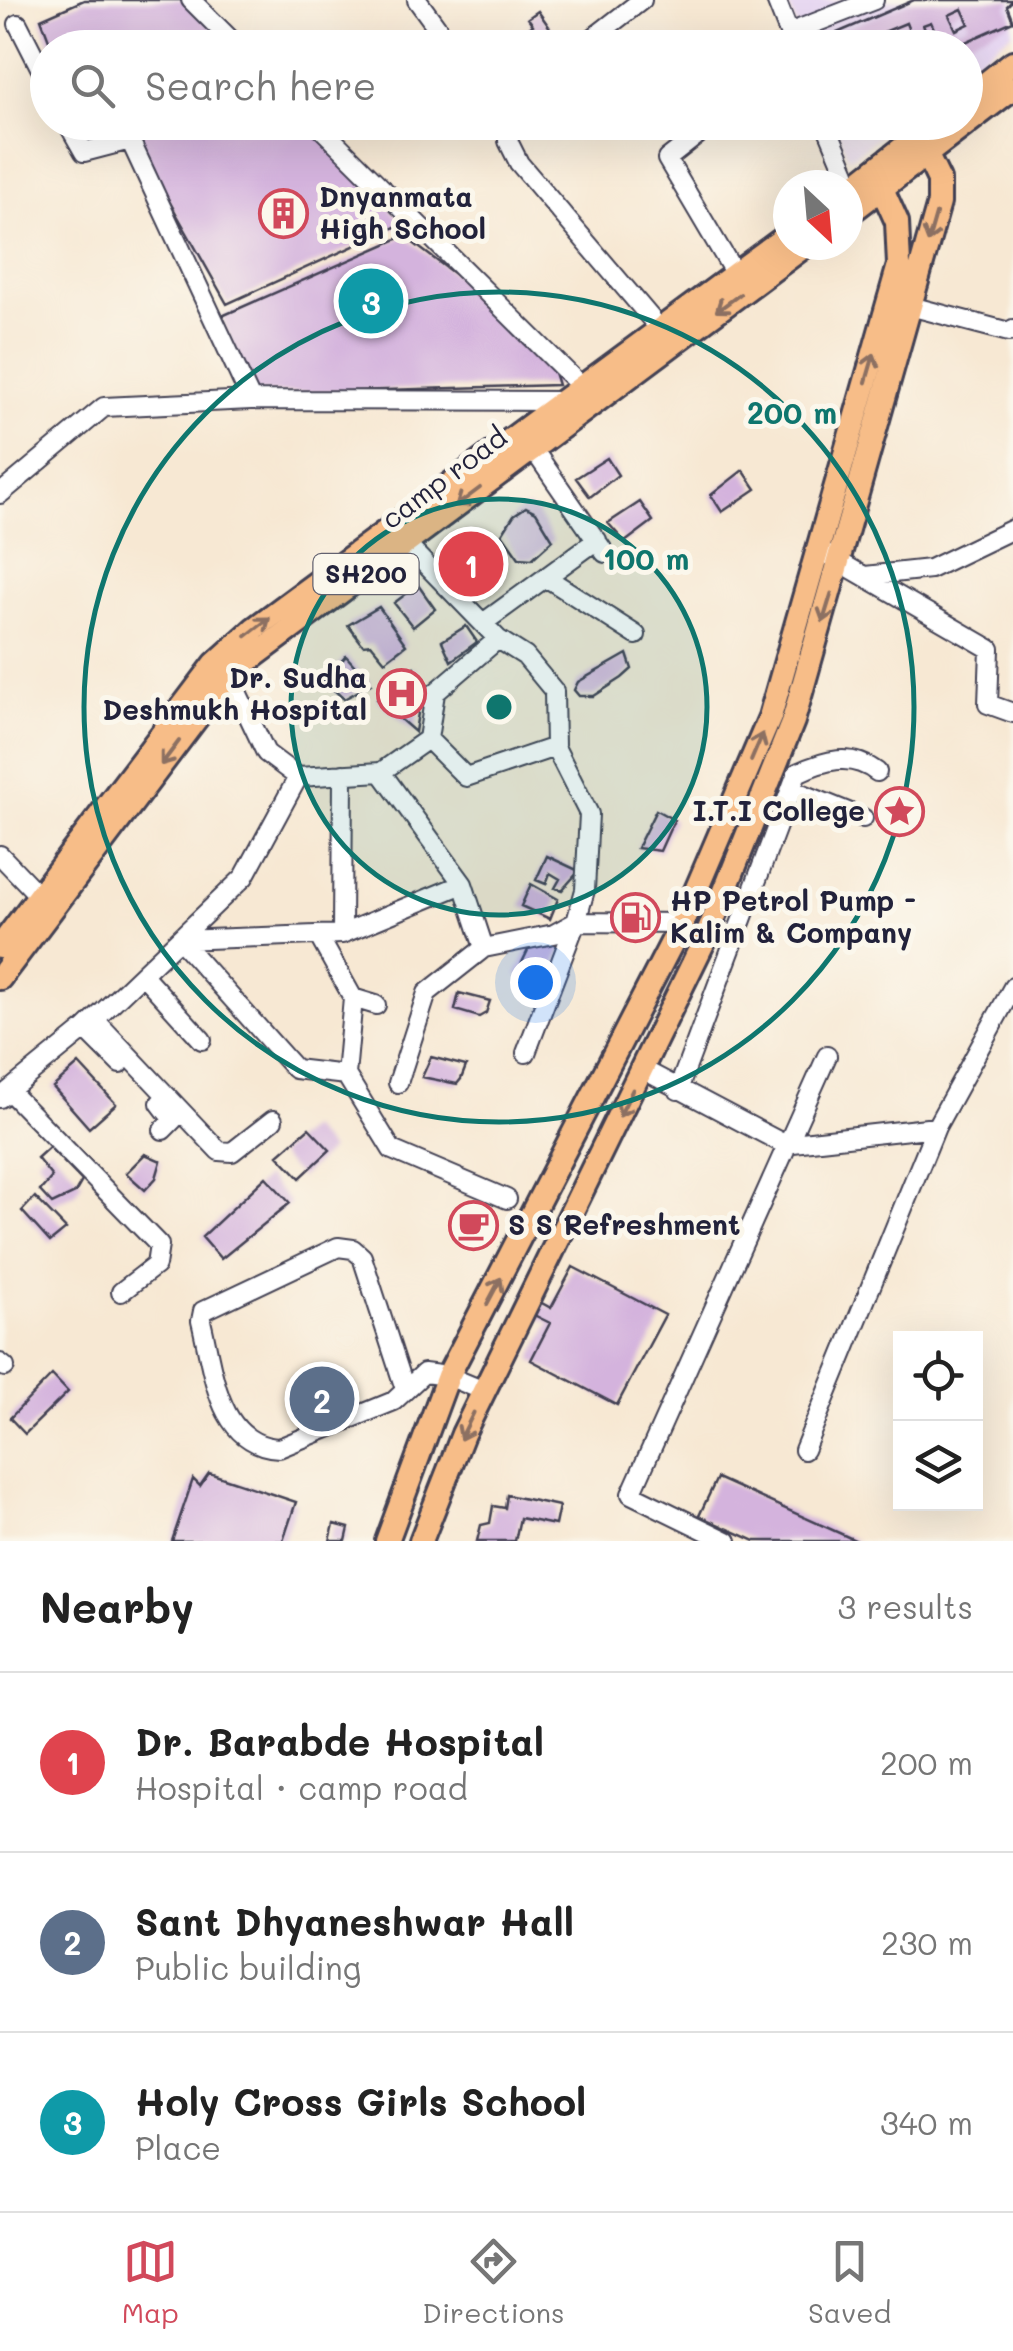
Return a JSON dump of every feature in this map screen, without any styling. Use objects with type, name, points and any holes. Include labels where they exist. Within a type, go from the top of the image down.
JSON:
[{"type":"main road","points":[[983,86],[1013,62]]},
{"type":"main road","points":[[983,105],[1013,88]]},
{"type":"main road","points":[[863,191],[925,140]]},
{"type":"main road","points":[[421,1541],[437,1494],[484,1391],[708,933],[794,721],[939,203],[940,180],[929,140]]},
{"type":"main road","points":[[387,1541],[448,1376],[682,923],[770,716],[899,265],[898,222],[879,179]]},
{"type":"main road","name":"camp road","points":[[0,946],[45,902],[230,675],[398,536],[533,449],[660,330],[773,246]]},
{"type":"main road","name":"camp road","points":[[0,978],[45,902],[215,664],[398,536],[581,400],[784,260]]},
{"type":"main road","points":[[682,923],[708,933]]},
{"type":"main road","points":[[650,987],[676,1000]]},
{"type":"street","points":[[191,0],[221,30]]},
{"type":"street","points":[[416,0],[438,30]]},
{"type":"street","points":[[603,30],[642,0]]},
{"type":"street","points":[[776,0],[788,30]]},
{"type":"street","points":[[807,30],[846,5],[874,0]]},
{"type":"street","points":[[18,24],[30,48]]},
{"type":"street","points":[[77,140],[84,152],[130,140],[250,400]]},
{"type":"street","points":[[332,140],[581,400]]},
{"type":"street","points":[[508,140],[519,163],[660,330]]},
{"type":"street","points":[[691,140],[668,158],[735,274]]},
{"type":"street","points":[[831,140],[842,170]]},
{"type":"street","points":[[910,306],[1009,332],[1013,329]]},
{"type":"street","points":[[0,494],[104,407],[250,400],[581,400]]},
{"type":"street","points":[[483,623],[601,546],[533,449]]},
{"type":"street","points":[[865,576],[930,569],[1013,529]]},
{"type":"street","points":[[398,536],[498,638],[525,656],[554,691],[555,748],[589,814],[585,890],[526,1053]]},
{"type":"street","points":[[819,550],[990,649],[988,704],[1013,713]]},
{"type":"street","points":[[547,578],[636,635]]},
{"type":"street","points":[[230,675],[266,753],[298,777],[380,772],[428,739],[435,692],[498,638]]},
{"type":"street","points":[[428,739],[466,777],[555,748]]},
{"type":"street","points":[[678,1090],[798,773],[821,762],[863,761],[877,772]]},
{"type":"street","points":[[380,772],[463,884],[484,948]]},
{"type":"street","points":[[342,934],[343,774]]},
{"type":"street","points":[[121,1292],[156,1265],[159,1245],[4,1095],[90,1024],[244,878],[298,777]]},
{"type":"street","points":[[791,789],[863,818]]},
{"type":"street","points":[[0,855],[45,902]]},
{"type":"street","points":[[180,940],[342,934],[463,884]]},
{"type":"street","points":[[398,1083],[428,993],[484,948],[554,934],[576,922],[682,923]]},
{"type":"street","points":[[318,935],[353,998],[346,1076],[392,1150],[508,1199]]},
{"type":"street","points":[[180,940],[295,1068],[346,1076]]},
{"type":"street","points":[[142,976],[202,1040]]},
{"type":"street","points":[[804,1450],[936,1126],[1013,987]]},
{"type":"street","points":[[353,998],[376,1005]]},
{"type":"street","points":[[90,1024],[219,1151],[232,1152],[273,1120]]},
{"type":"street","points":[[90,1024],[172,1114],[173,1120],[162,1130]]},
{"type":"street","points":[[727,1541],[631,1494],[826,1056]]},
{"type":"street","points":[[642,1069],[784,1144],[936,1126]]},
{"type":"street","points":[[406,1389],[367,1270],[352,1249],[338,1248],[203,1311],[201,1321],[226,1417],[260,1445],[279,1448],[394,1401],[424,1373],[448,1376],[484,1391]]},
{"type":"shaded area","points":[[786,0],[1013,0],[1013,32],[983,56],[983,30],[798,30]]},
{"type":"shaded area","points":[[841,140],[874,140],[849,159]]},
{"type":"building","points":[[84,0],[190,0],[219,30],[45,30],[41,19]]},
{"type":"building","points":[[914,0],[1013,0],[1007,6],[1013,21],[983,34],[983,30],[956,30],[935,30],[931,22],[923,25],[925,30],[909,30],[906,23],[889,30],[844,30]],"holes":[[[962,9],[969,24],[956,30],[949,15]]]},
{"type":"building","points":[[538,11],[551,30],[526,30],[533,25],[528,18]]},
{"type":"building","name":"Dnyanmata High School","points":[[135,140],[324,140],[404,223],[227,304]]},
{"type":"building","points":[[404,236],[469,285],[552,366],[558,385],[248,394],[222,316]]},
{"type":"building","points":[[607,458],[618,475],[590,497],[576,478]]},
{"type":"building","points":[[743,470],[756,489],[722,512],[711,495]]},
{"type":"building","points":[[640,502],[653,521],[625,542],[608,523]]},
{"type":"building","points":[[526,507],[536,512],[553,540],[532,559],[519,558],[502,534],[514,515]]},
{"type":"building","points":[[475,541],[504,568],[477,597],[448,570]]},
{"type":"building","points":[[418,585],[435,609],[413,627],[394,603]]},
{"type":"building","points":[[379,607],[406,645],[385,661],[371,644],[363,645],[348,625]]},
{"type":"building","points":[[466,626],[477,642],[451,661],[442,641]]},
{"type":"building","points":[[627,654],[632,669],[622,678],[594,696],[579,696],[574,690],[578,682]]},
{"type":"building","points":[[346,656],[371,684],[344,699],[324,681]]},
{"type":"building","points":[[414,667],[422,679],[405,703],[418,713],[415,732],[377,699],[387,690],[382,678],[389,671],[398,678],[405,668],[410,672]]},
{"type":"building","points":[[656,810],[674,820],[660,851],[637,848]]},
{"type":"building","points":[[547,856],[579,871],[562,890],[555,888],[560,879],[550,873],[546,884],[536,880]]},
{"type":"building","points":[[531,884],[558,899],[550,919],[521,906]]},
{"type":"building","points":[[549,941],[563,947],[544,986],[516,975],[531,944]]},
{"type":"building","points":[[459,993],[490,1001],[486,1013],[479,1017],[455,1010]]},
{"type":"building","points":[[431,1057],[466,1066],[457,1084],[422,1077]]},
{"type":"building","points":[[79,1064],[116,1104],[89,1128],[53,1087]]},
{"type":"building","points":[[309,1128],[330,1150],[300,1178],[278,1155]]},
{"type":"building","points":[[49,1147],[82,1181],[75,1193],[52,1204],[40,1191],[52,1177],[37,1158]]},
{"type":"building","points":[[145,1154],[161,1161],[156,1178],[145,1190],[126,1173]]},
{"type":"building","points":[[266,1177],[290,1203],[221,1259],[202,1237]]},
{"type":"building","points":[[35,1197],[66,1229],[50,1242],[22,1211]]},
{"type":"building","points":[[573,1267],[665,1315],[617,1405],[531,1360],[550,1323],[532,1314],[538,1301],[551,1308]]},
{"type":"building","points":[[52,1375],[68,1392],[25,1434],[10,1418]]},
{"type":"building","points":[[209,1473],[296,1502],[283,1541],[172,1541],[193,1479],[200,1486]]},
{"type":"building","points":[[717,1478],[857,1541],[755,1541],[699,1516]]},
{"type":"building","points":[[507,1495],[559,1506],[555,1525],[520,1518],[515,1541],[477,1541],[481,1525],[490,1523],[493,1506],[505,1508]]},
{"type":"building","points":[[334,1524],[349,1528],[346,1541],[330,1541]]},
{"type":"place","name":"Dnyanmata High School","points":[[284,213]]},
{"type":"place","name":"Holy Cross Girls School","points":[[371,301]]},
{"type":"place","name":"Dr. Barabde Hospital","points":[[471,564]]},
{"type":"place","name":"Dr. Sudha Deshmukh Hospital","points":[[402,694]]},
{"type":"place","name":"I.T.I College","points":[[900,811]]},
{"type":"place","name":"HP Petrol Pump - Kalim & Company","points":[[635,917]]},
{"type":"place","name":"S S Refreshment","points":[[473,1225]]},
{"type":"place","name":"Sant Dhyaneshwar Hall","points":[[322,1399]]}]
